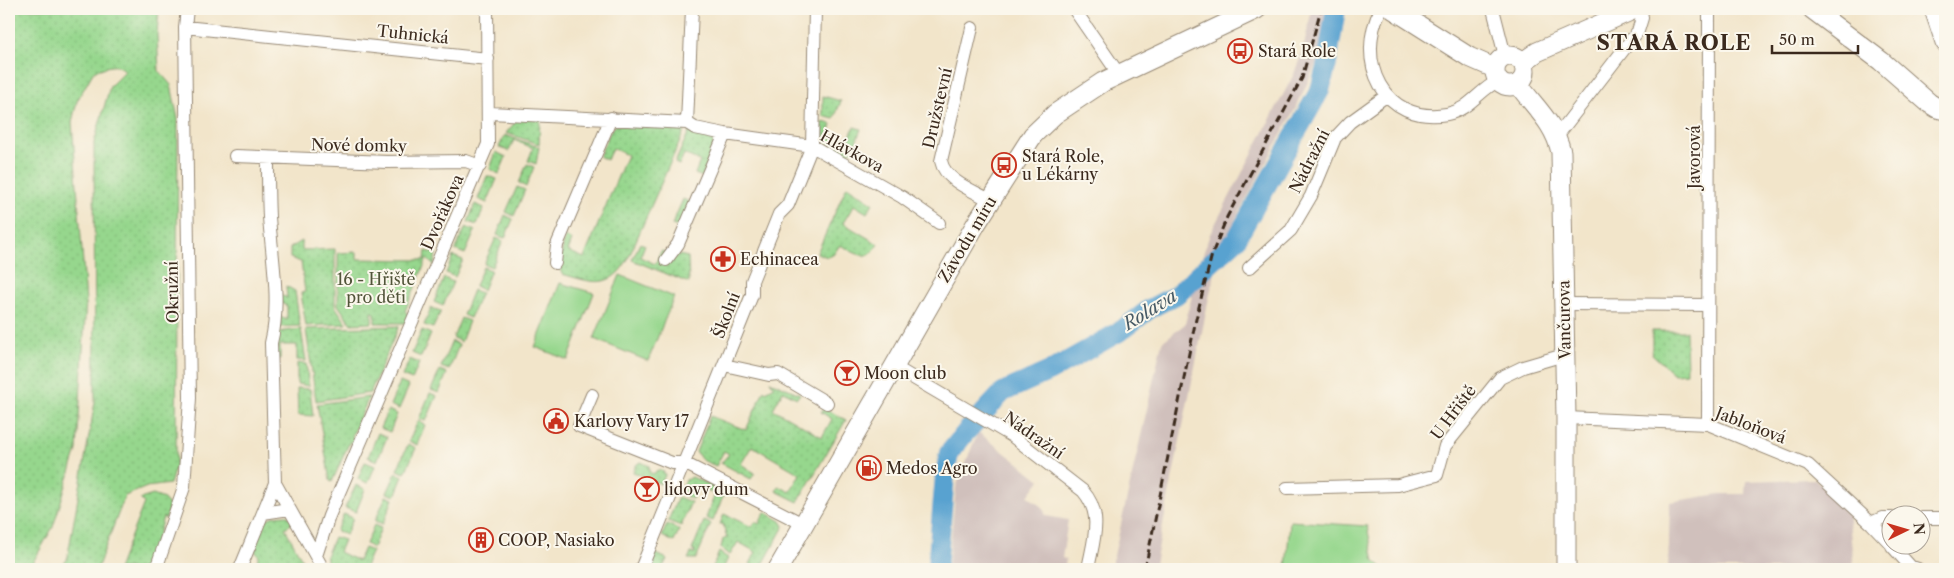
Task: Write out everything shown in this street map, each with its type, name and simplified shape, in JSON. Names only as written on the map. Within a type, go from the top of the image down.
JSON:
[{"type":"main road","name":"Závodu míru","points":[[778,569],[990,200],[1021,151],[1045,122],[1067,105],[1118,73],[1257,9]]},
{"type":"main road","points":[[1523,62],[1537,52],[1635,9]]},
{"type":"main road","points":[[1812,9],[1881,61],[1929,103],[1945,110]]},
{"type":"main road","points":[[1934,9],[1945,42]]},
{"type":"main road","points":[[1405,11],[1468,57],[1499,68],[1508,86],[1518,84],[1524,76],[1523,62],[1515,56],[1499,68]]},
{"type":"main road","name":"Vančurova","points":[[1518,84],[1541,111],[1557,136],[1561,152],[1566,418],[1566,569]]},
{"type":"street","name":"Okružní","points":[[156,569],[184,486],[190,398],[185,27],[187,9]]},
{"type":"street","name":"Dvořákova","points":[[316,556],[329,516],[488,144],[487,9]]},
{"type":"street","points":[[687,123],[692,9]]},
{"type":"street","name":"Školní","points":[[641,569],[752,295],[752,281],[779,214],[788,206],[812,146],[815,9]]},
{"type":"street","points":[[1074,9],[1118,73]]},
{"type":"street","points":[[1381,9],[1371,43],[1374,66],[1386,96],[1394,104],[1419,114],[1448,114],[1462,109],[1490,85],[1499,68],[1493,9]]},
{"type":"street","points":[[1557,136],[1638,30],[1642,18],[1641,9]]},
{"type":"street","name":"Javorová","points":[[1708,424],[1709,9]]},
{"type":"street","name":"Tuhnická","points":[[185,27],[488,59]]},
{"type":"street","name":"Družstevní","points":[[972,28],[941,161],[943,170],[949,176],[990,200]]},
{"type":"street","name":"Nádražní","points":[[1249,268],[1291,230],[1311,196],[1335,138],[1350,122],[1386,96]]},
{"type":"street","name":"Hlávkova","points":[[489,113],[687,123],[695,128],[725,134],[812,146],[902,198],[939,222]]},
{"type":"street","points":[[555,263],[557,245],[611,118]]},
{"type":"street","points":[[666,260],[678,244],[725,134]]},
{"type":"street","name":"Nové domky","points":[[235,156],[268,159],[387,162],[466,161],[480,166]]},
{"type":"street","points":[[240,569],[275,483],[271,343],[275,328],[274,247],[270,219],[268,159]]},
{"type":"street","points":[[1564,304],[1708,305]]},
{"type":"street","name":"U Hřiště","points":[[1287,488],[1398,485],[1437,475],[1444,446],[1500,378],[1523,367],[1564,355]]},
{"type":"street","points":[[724,365],[769,375],[778,374],[827,403]]},
{"type":"street","name":"Nádražní","points":[[893,366],[1012,436],[1083,492],[1091,501],[1096,511],[1096,526],[1088,569]]},
{"type":"street","points":[[592,395],[579,426],[672,463],[684,463],[803,524]]},
{"type":"street","name":"Jabloňová","points":[[1566,418],[1708,424],[1808,465],[1882,535]]},
{"type":"street","points":[[275,483],[323,569]]},
{"type":"street","points":[[263,513],[289,510]]},
{"type":"street","points":[[1871,523],[1882,518]]},
{"type":"street","points":[[1932,518],[1945,518]]},
{"type":"street","name":"Jabloňová","points":[[1901,556],[1910,566],[1918,569]]},
{"type":"shaded area","points":[[1312,9],[1329,9],[1320,55],[1297,106],[1236,218],[1216,268],[1154,569],[1111,569],[1162,342],[1185,324],[1200,263],[1210,234],[1294,74],[1303,50]]},
{"type":"shaded area","points":[[978,432],[1040,480],[1028,496],[1043,508],[1046,516],[1068,520],[1062,558],[1066,559],[1064,569],[948,569],[956,487]]},
{"type":"shaded area","points":[[1815,479],[1848,511],[1854,569],[1668,569],[1670,502],[1719,494],[1745,494],[1746,481]]},
{"type":"green space","points":[[9,9],[159,9],[157,35],[159,71],[171,85],[178,119],[176,464],[170,484],[147,487],[125,496],[97,569],[57,569],[67,560],[95,402],[94,143],[110,86],[125,71],[119,66],[115,66],[94,71],[77,101],[72,122],[86,301],[77,450],[53,527],[29,569],[9,569]]},
{"type":"green space","points":[[823,96],[841,101],[834,119],[823,116]]},
{"type":"green space","points":[[540,118],[539,144],[506,133],[518,119]]},
{"type":"green space","points":[[822,122],[832,124],[828,137],[847,144],[854,127],[861,129],[853,150],[846,154],[825,141]]},
{"type":"green space","points":[[616,125],[685,129],[628,259],[614,276],[607,280],[599,282],[582,280],[562,274],[559,267],[565,236],[572,240],[568,251],[584,258],[627,155],[612,148],[607,160],[599,156],[612,128]]},
{"type":"green space","points":[[689,131],[709,137],[714,143],[703,177],[695,174],[700,161],[684,154],[679,165],[675,163]]},
{"type":"green space","points":[[505,135],[539,147],[536,164],[528,161],[533,148],[514,140],[509,151],[499,147]]},
{"type":"green space","points":[[496,152],[506,157],[499,174],[490,169]]},
{"type":"green space","points":[[527,164],[534,167],[526,187],[519,183]]},
{"type":"green space","points":[[487,176],[497,179],[487,203],[478,199]]},
{"type":"green space","points":[[847,186],[873,203],[867,213],[854,205],[843,223],[878,244],[870,254],[865,255],[840,245],[833,255],[827,257],[817,253]]},
{"type":"green space","points":[[517,187],[525,190],[514,216],[506,212]]},
{"type":"green space","points":[[683,199],[692,203],[681,228],[672,225]]},
{"type":"green space","points":[[475,204],[484,208],[477,225],[468,222]]},
{"type":"green space","points":[[505,215],[513,219],[505,238],[497,235]]},
{"type":"green space","points":[[466,227],[475,231],[465,254],[455,250]]},
{"type":"green space","points":[[496,238],[503,241],[492,267],[484,264]]},
{"type":"green space","points":[[302,241],[302,250],[335,249],[335,306],[347,324],[306,326],[301,293],[305,292],[301,262],[290,258],[290,248]]},
{"type":"green space","points":[[640,243],[645,245],[640,257],[655,264],[661,251],[688,257],[689,283],[632,260]]},
{"type":"green space","name":"16 - Hřiště pro děti","points":[[426,251],[436,253],[434,266],[427,259],[405,311],[411,318],[410,323],[375,323],[375,313],[372,312],[372,323],[351,324],[338,305],[338,253],[357,252],[357,259],[425,260]]},
{"type":"green space","points":[[453,256],[463,260],[455,277],[446,273]]},
{"type":"green space","points":[[483,267],[491,270],[483,290],[475,286]]},
{"type":"green space","points":[[620,275],[674,297],[648,361],[594,339]]},
{"type":"green space","points":[[444,278],[453,282],[443,306],[434,302]]},
{"type":"green space","points":[[560,283],[594,293],[568,360],[535,347]]},
{"type":"green space","points":[[286,286],[295,291],[300,326],[280,327],[280,317],[287,320],[287,306],[277,301],[277,293],[287,298]]},
{"type":"green space","points":[[473,290],[481,293],[470,318],[463,315]]},
{"type":"green space","points":[[431,308],[441,311],[433,328],[424,325]]},
{"type":"green space","points":[[461,318],[469,321],[461,342],[453,338]]},
{"type":"green space","points":[[399,326],[370,393],[316,401],[306,329]]},
{"type":"green space","points":[[301,329],[306,361],[297,360],[297,345],[280,345],[280,359],[274,359],[277,332]]},
{"type":"green space","points":[[422,330],[431,334],[421,357],[412,353]]},
{"type":"green space","points":[[1652,331],[1686,331],[1687,373],[1674,374],[1652,354]]},
{"type":"green space","points":[[452,341],[459,345],[449,370],[441,367]]},
{"type":"green space","points":[[410,359],[419,363],[412,380],[402,376]]},
{"type":"green space","points":[[297,363],[306,364],[309,386],[297,384]]},
{"type":"green space","points":[[440,370],[447,373],[439,393],[431,390]]},
{"type":"green space","points":[[770,381],[800,394],[797,398],[783,391],[773,409],[822,437],[832,419],[821,412],[824,408],[846,420],[798,502],[776,491],[779,486],[790,492],[800,474],[752,446],[741,464],[755,473],[751,479],[721,463],[729,454],[724,451],[716,466],[702,460],[696,452],[710,416],[746,430],[764,390],[766,392],[774,386]]},
{"type":"green space","points":[[400,382],[409,386],[399,409],[390,405]]},
{"type":"green space","points":[[297,388],[310,389],[313,416],[298,415]]},
{"type":"green space","points":[[430,393],[437,396],[426,421],[419,419]]},
{"type":"green space","points":[[369,397],[352,436],[358,445],[357,449],[350,441],[332,482],[330,481],[317,404]]},
{"type":"green space","points":[[388,410],[397,414],[390,432],[380,428]]},
{"type":"green space","points":[[418,421],[425,425],[417,445],[409,441]]},
{"type":"green space","points":[[378,433],[387,437],[377,461],[368,457]]},
{"type":"green space","points":[[408,444],[416,448],[405,473],[397,470]]},
{"type":"green space","points":[[365,462],[375,466],[368,483],[358,479]]},
{"type":"green space","points":[[641,462],[649,466],[649,472],[653,474],[658,470],[663,471],[665,475],[661,484],[633,472],[637,464]]},
{"type":"green space","points":[[396,473],[403,476],[395,496],[387,493]]},
{"type":"green space","points":[[692,477],[725,492],[713,521],[706,518],[715,494],[698,486],[692,499],[679,493],[686,480]]},
{"type":"green space","points":[[356,485],[365,489],[356,512],[345,508]]},
{"type":"green space","points":[[153,495],[164,499],[169,505],[166,519],[163,517],[158,536],[144,569],[118,569],[144,503],[140,499]]},
{"type":"green space","points":[[386,496],[393,499],[383,524],[375,521]]},
{"type":"green space","points":[[678,497],[691,502],[681,526],[668,521]]},
{"type":"green space","points":[[765,512],[781,521],[784,526],[761,568],[758,569],[750,564],[756,552],[738,542],[730,555],[721,548],[723,539],[727,538],[723,524],[720,524],[724,514],[752,527],[755,522],[759,524]]},
{"type":"green space","points":[[344,514],[353,518],[346,535],[336,531]]},
{"type":"green space","points":[[285,515],[290,517],[293,523],[285,528],[307,569],[253,569],[259,556],[254,550],[262,525],[270,518]]},
{"type":"green space","points":[[704,521],[711,524],[696,559],[688,559],[691,553],[695,553],[692,550]]},
{"type":"green space","points":[[1290,521],[1367,526],[1374,561],[1385,569],[1286,569]]},
{"type":"green space","points":[[667,524],[679,530],[674,542],[662,536]]},
{"type":"green space","points":[[374,525],[381,528],[373,548],[366,544]]},
{"type":"green space","points":[[334,537],[344,540],[339,552],[358,561],[364,548],[372,551],[364,569],[329,569],[326,556]]},
{"type":"green space","points":[[719,552],[728,558],[723,569],[712,569]]},
{"type":"green space","points":[[655,553],[667,559],[662,569],[650,566]]},
{"type":"waterway","name":"Rolava","points":[[937,569],[945,475],[949,453],[1003,392],[1050,371],[1119,332],[1151,308],[1176,295],[1236,240],[1320,90],[1327,63],[1336,9]]},
{"type":"railway","points":[[1145,569],[1196,319],[1212,254],[1227,217],[1302,78],[1321,9]]},
{"type":"place","name":"Stará Role","points":[[1240,51]]},
{"type":"place","name":"Stará Role, u Lékárny","points":[[1004,165]]},
{"type":"place","name":"Echinacea","points":[[723,259]]},
{"type":"place","name":"Moon club","points":[[847,373]]},
{"type":"place","name":"Karlovy Vary 17","points":[[556,421]]},
{"type":"place","name":"Medos Agro","points":[[869,468]]},
{"type":"place","name":"lidovy dum","points":[[647,489]]},
{"type":"place","name":"COOP, Nasiako","points":[[481,540]]},
{"type":"district","name":"STARÁ ROLE","points":[[1674,43]]}]
